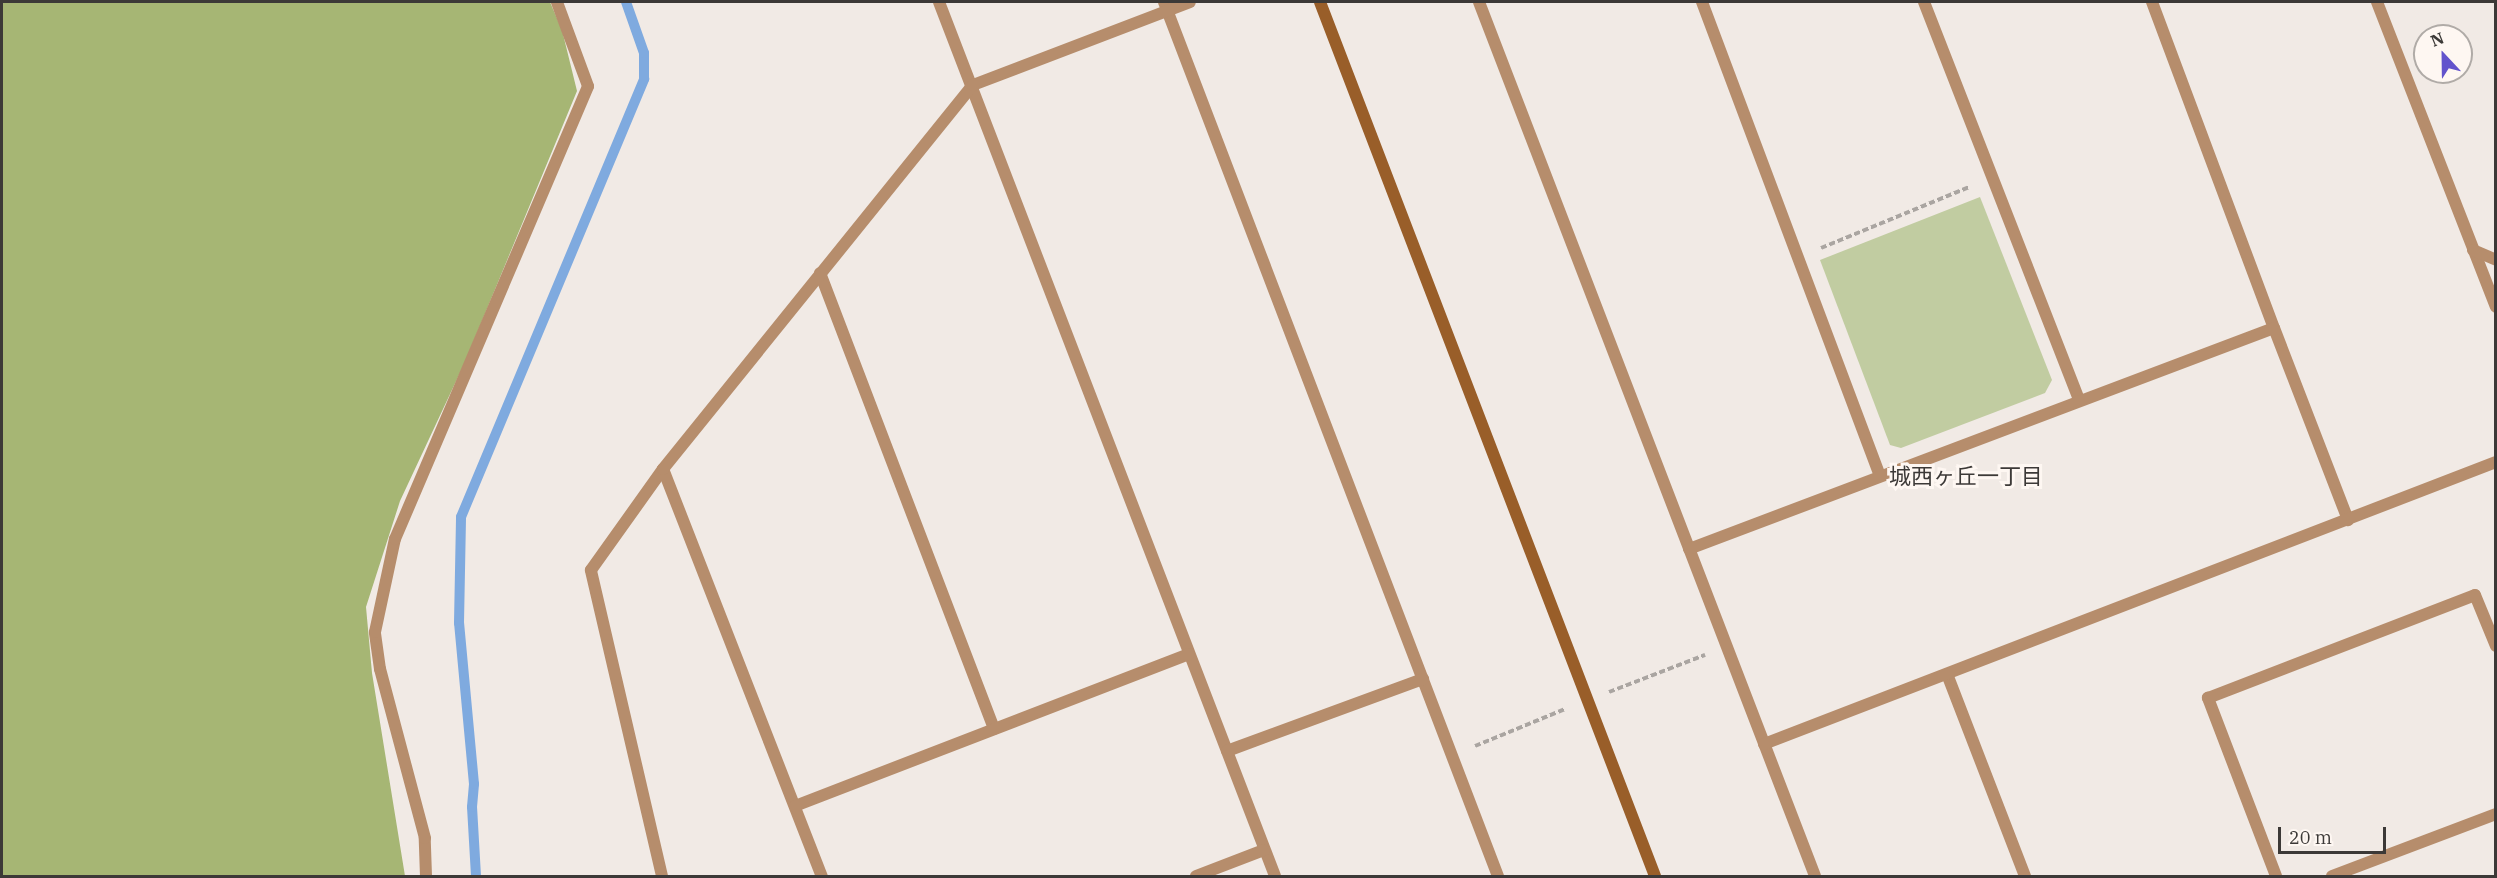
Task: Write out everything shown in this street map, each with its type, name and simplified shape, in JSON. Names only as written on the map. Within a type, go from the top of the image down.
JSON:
[{"type":"street","points":[[426,876],[425,838],[383,680],[375,632],[395,539],[588,86],[558,2]]},
{"type":"street","points":[[939,2],[973,85],[1275,876]]},
{"type":"street","points":[[662,876],[591,570],[663,469],[973,85],[1166,6],[1190,2]]},
{"type":"street","points":[[1320,2],[1655,876]]},
{"type":"street","points":[[1479,2],[1815,876]]},
{"type":"street","points":[[1702,2],[1880,476]]},
{"type":"street","points":[[1924,2],[2079,400]]},
{"type":"street","points":[[2152,2],[2348,520]]},
{"type":"street","points":[[2377,2],[2496,308]]},
{"type":"street","points":[[1166,6],[1498,876]]},
{"type":"street","points":[[2473,250],[2496,260]]},
{"type":"street","points":[[820,273],[994,729]]},
{"type":"street","points":[[1689,549],[2274,328]]},
{"type":"street","points":[[1764,744],[2496,462]]},
{"type":"street","points":[[663,469],[822,876]]},
{"type":"street","points":[[2276,876],[2208,698],[2475,596],[2496,646]]},
{"type":"street","points":[[795,806],[1189,654]]},
{"type":"street","points":[[1947,674],[2025,876]]},
{"type":"street","points":[[1227,752],[1423,679]]},
{"type":"street","points":[[2332,876],[2496,814]]},
{"type":"street","points":[[1196,876],[1264,850]]},
{"type":"path","points":[[1798,257],[1993,178]]},
{"type":"green space","points":[[2,2],[550,2],[562,30],[577,91],[465,362],[400,501],[366,607],[372,673],[405,876],[2,876]]},
{"type":"green space","points":[[1980,197],[2052,380],[2045,393],[1901,448],[1890,445],[1820,260]]},
{"type":"waterway","points":[[476,876],[472,807],[474,784],[459,623],[461,517],[644,79],[644,53],[626,2]]},
{"type":"district","name":"城西ヶ丘一丁目","points":[[1966,476]]}]
